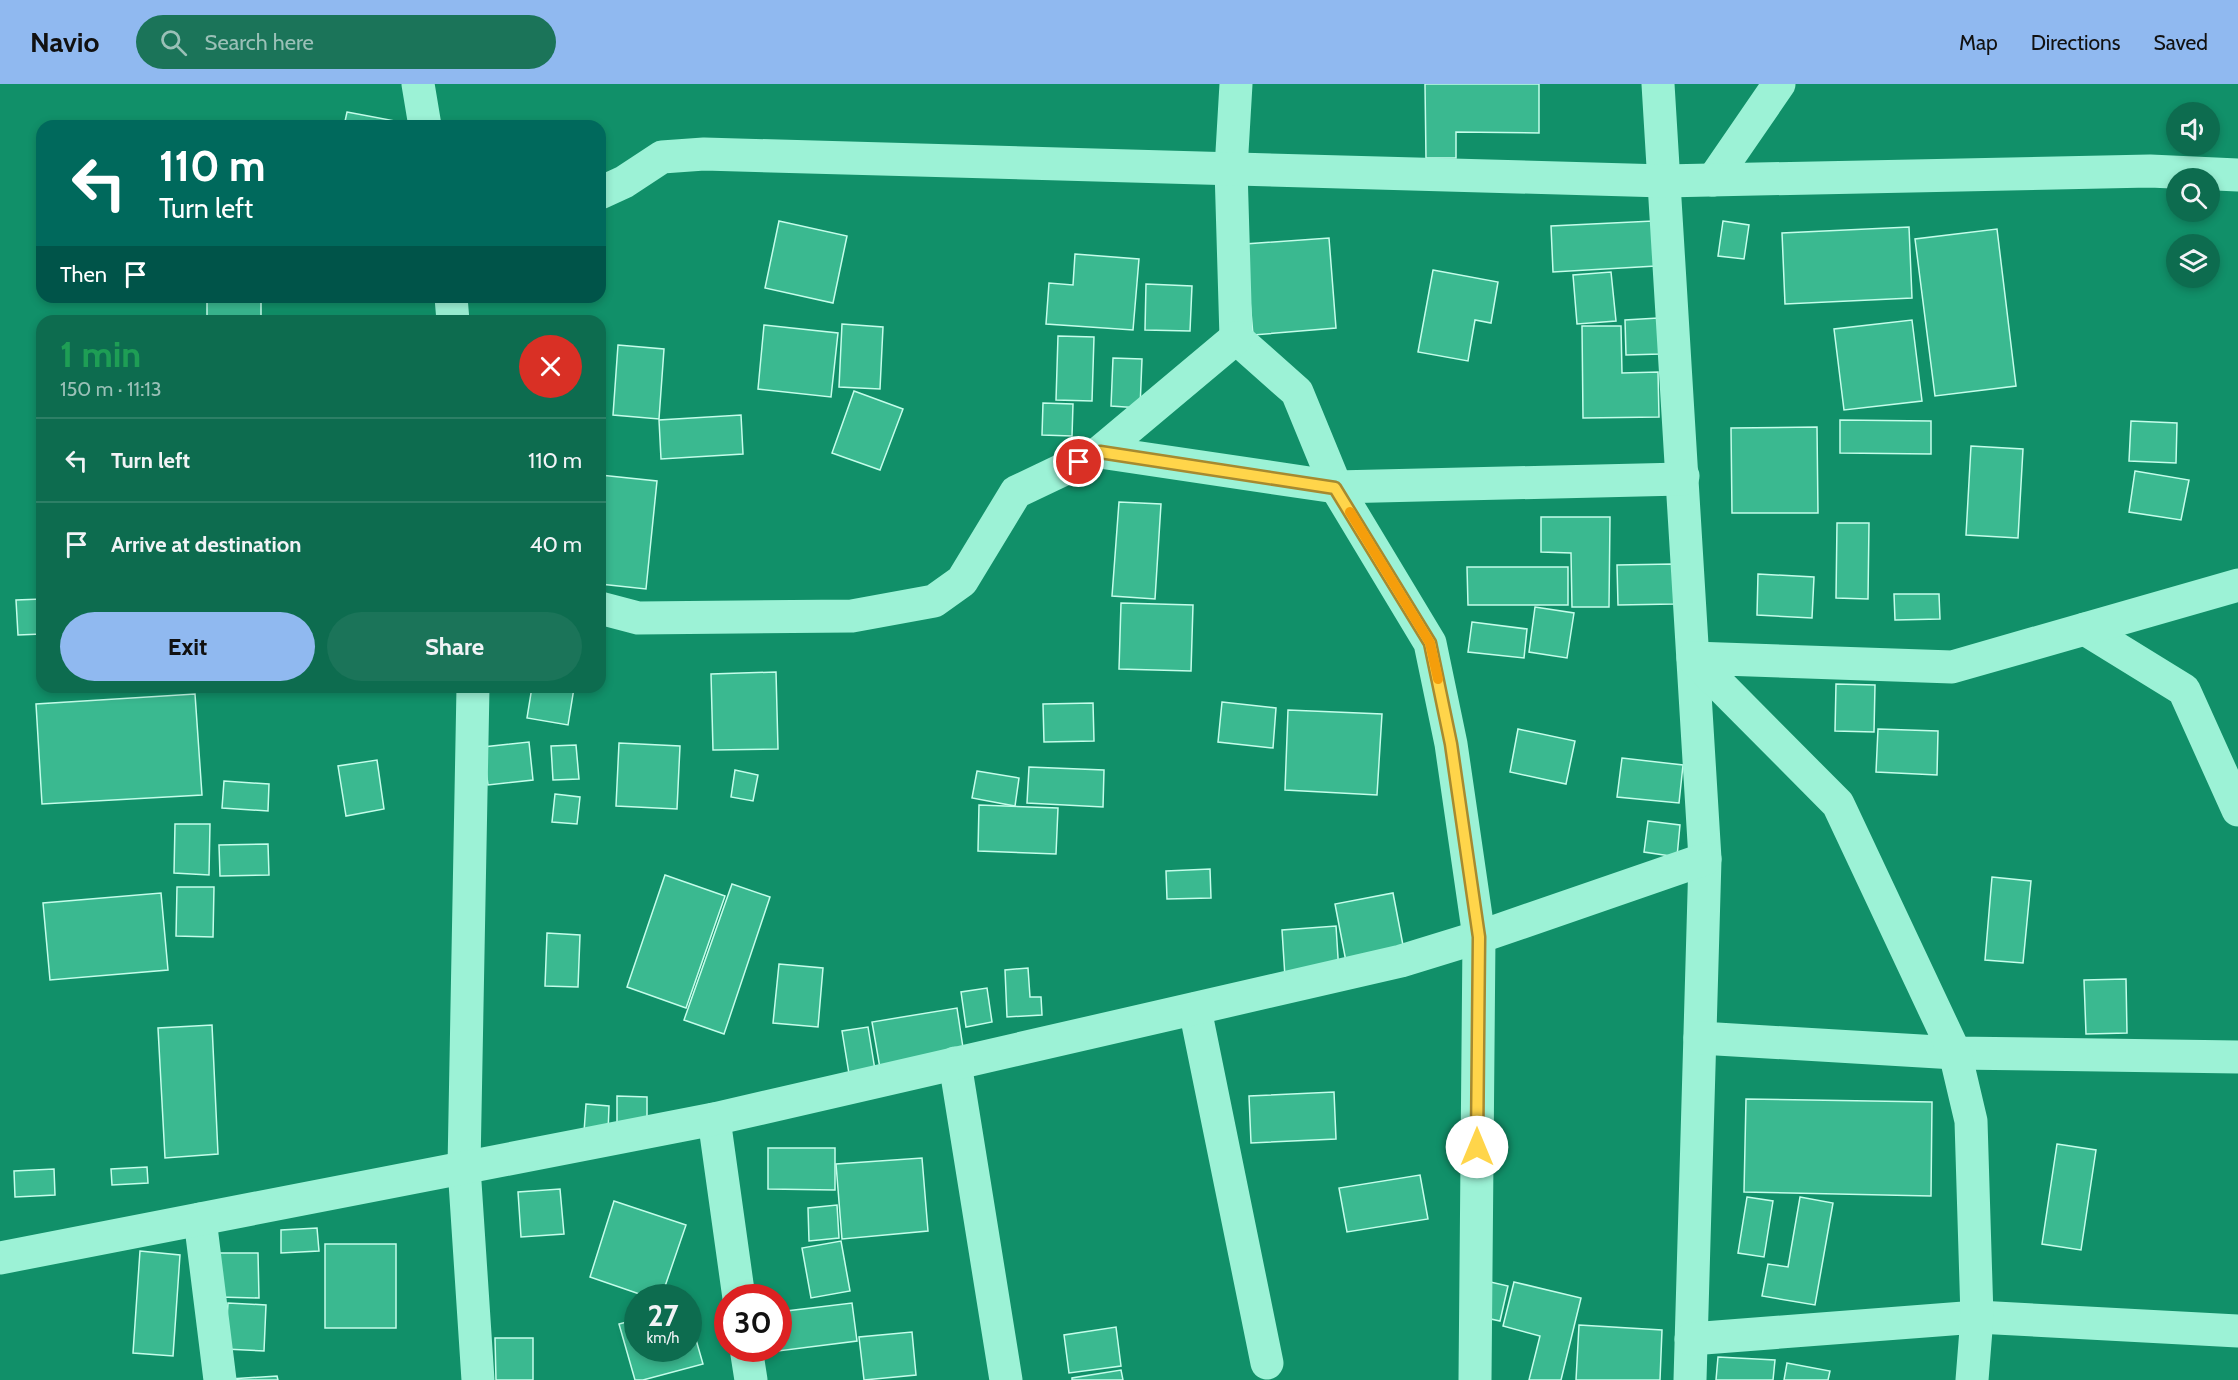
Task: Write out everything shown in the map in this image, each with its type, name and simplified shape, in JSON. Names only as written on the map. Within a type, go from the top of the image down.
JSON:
[{"type":"street","points":[[418,84],[424,120]]},
{"type":"street","points":[[1236,84],[1231,169],[1236,338],[1297,392],[1335,488],[1430,643],[1451,744],[1479,937],[1475,1380]]},
{"type":"street","points":[[1658,84],[1705,859],[1690,1380]]},
{"type":"street","points":[[1713,180],[1779,84]]},
{"type":"street","points":[[606,190],[624,182],[662,157],[704,154],[1664,181],[2150,171],[2238,175]]},
{"type":"street","points":[[606,610],[639,618],[852,616],[934,601],[962,581],[1016,492],[1100,452],[1236,338]]},
{"type":"street","points":[[1100,452],[1335,488],[1683,477]]},
{"type":"street","points":[[1693,658],[1952,667],[2238,585]]},
{"type":"street","points":[[2085,629],[2184,690],[2238,810]]},
{"type":"street","points":[[1693,658],[1838,804],[1955,1053],[1971,1121],[1977,1317],[1972,1380]]},
{"type":"street","points":[[473,693],[464,1167],[478,1380]]},
{"type":"street","points":[[0,1258],[714,1119],[1401,962],[1705,859]]},
{"type":"street","points":[[1195,1009],[1267,1363]]},
{"type":"street","points":[[1700,1038],[1955,1053],[2238,1057]]},
{"type":"street","points":[[955,1063],[1006,1380]]},
{"type":"street","points":[[714,1119],[737,1284]]},
{"type":"street","points":[[200,1219],[220,1380]]},
{"type":"street","points":[[1691,1339],[1977,1317],[2238,1331]]},
{"type":"street","points":[[748,1362],[751,1380]]},
{"type":"building","points":[[1425,84],[1539,84],[1539,133],[1456,132],[1456,158],[1426,158]]},
{"type":"building","points":[[347,112],[390,120],[345,120]]},
{"type":"building","points":[[779,221],[847,236],[833,303],[765,288]]},
{"type":"building","points":[[1653,221],[1656,266],[1553,272],[1551,226]]},
{"type":"building","points":[[1723,221],[1749,225],[1744,259],[1718,256]]},
{"type":"building","points":[[1909,227],[1912,298],[1785,304],[1782,233]]},
{"type":"building","points":[[1997,229],[2016,386],[1935,396],[1915,239]]},
{"type":"building","points":[[1329,238],[1336,328],[1253,335],[1245,244]]},
{"type":"building","points":[[1075,254],[1139,259],[1133,330],[1046,324],[1049,283],[1073,285]]},
{"type":"building","points":[[1433,270],[1498,282],[1491,323],[1475,320],[1468,361],[1418,352]]},
{"type":"building","points":[[1611,272],[1616,321],[1577,324],[1573,275]]},
{"type":"building","points":[[1146,284],[1192,286],[1190,331],[1145,330]]},
{"type":"building","points":[[207,303],[261,303],[261,315],[207,315]]},
{"type":"building","points":[[1658,318],[1660,354],[1626,355],[1625,320]]},
{"type":"building","points":[[1912,320],[1922,401],[1844,410],[1834,329]]},
{"type":"building","points":[[842,324],[883,327],[880,389],[839,387]]},
{"type":"building","points":[[764,325],[838,333],[831,397],[758,389]]},
{"type":"building","points":[[1582,326],[1621,326],[1622,373],[1658,372],[1659,417],[1583,418]]},
{"type":"building","points":[[1058,336],[1094,337],[1092,401],[1056,400]]},
{"type":"building","points":[[618,345],[664,349],[659,419],[613,415]]},
{"type":"building","points":[[1113,358],[1142,359],[1140,408],[1111,406]]},
{"type":"building","points":[[854,391],[903,409],[880,470],[832,453]]},
{"type":"building","points":[[1043,403],[1073,404],[1072,436],[1042,435]]},
{"type":"building","points":[[741,415],[743,454],[661,459],[659,420]]},
{"type":"building","points":[[1840,420],[1931,421],[1931,454],[1840,453]]},
{"type":"building","points":[[2131,421],[2177,423],[2176,463],[2129,461]]},
{"type":"building","points":[[1817,427],[1818,513],[1732,513],[1731,428]]},
{"type":"building","points":[[1971,446],[2023,449],[2018,538],[1966,535]]},
{"type":"building","points":[[2135,471],[2189,480],[2181,520],[2129,512]]},
{"type":"building","points":[[606,476],[657,481],[646,589],[606,585]]},
{"type":"building","points":[[1119,502],[1161,504],[1155,599],[1112,596]]},
{"type":"building","points":[[1541,517],[1610,517],[1609,607],[1572,607],[1571,553],[1541,552]]},
{"type":"building","points":[[1837,523],[1869,523],[1868,599],[1836,598]]},
{"type":"building","points":[[1673,564],[1674,604],[1618,605],[1617,565]]},
{"type":"building","points":[[1467,567],[1568,567],[1568,605],[1468,605]]},
{"type":"building","points":[[1758,574],[1814,577],[1812,618],[1757,615]]},
{"type":"building","points":[[1894,594],[1939,594],[1940,619],[1895,620]]},
{"type":"building","points":[[36,599],[36,634],[18,635],[16,600]]},
{"type":"building","points":[[1121,603],[1193,605],[1191,671],[1119,669]]},
{"type":"building","points":[[1535,607],[1574,613],[1567,658],[1529,652]]},
{"type":"building","points":[[1472,622],[1527,629],[1524,658],[1468,652]]},
{"type":"building","points":[[776,672],[778,749],[713,750],[711,674]]},
{"type":"building","points":[[1836,684],[1875,685],[1874,732],[1835,731]]},
{"type":"building","points":[[531,693],[573,693],[568,725],[527,718]]},
{"type":"building","points":[[195,694],[202,795],[42,804],[36,704]]},
{"type":"building","points":[[1222,702],[1276,708],[1273,748],[1218,742]]},
{"type":"building","points":[[1093,703],[1094,741],[1044,742],[1043,704]]},
{"type":"building","points":[[1288,710],[1382,714],[1377,795],[1285,790]]},
{"type":"building","points":[[1518,729],[1575,741],[1566,784],[1510,772]]},
{"type":"building","points":[[1878,729],[1938,731],[1937,775],[1876,772]]},
{"type":"building","points":[[529,742],[533,780],[488,785],[483,747]]},
{"type":"building","points":[[619,743],[680,746],[677,809],[616,806]]},
{"type":"building","points":[[576,745],[579,779],[553,780],[551,746]]},
{"type":"building","points":[[1622,758],[1683,765],[1679,803],[1617,797]]},
{"type":"building","points":[[377,760],[384,809],[346,816],[338,766]]},
{"type":"building","points":[[1029,767],[1104,770],[1103,807],[1027,803]]},
{"type":"building","points":[[735,770],[758,775],[753,801],[731,797]]},
{"type":"building","points":[[977,771],[1019,778],[1015,806],[972,798]]},
{"type":"building","points":[[224,781],[269,784],[268,811],[222,808]]},
{"type":"building","points":[[555,794],[580,797],[577,824],[552,822]]},
{"type":"building","points":[[979,805],[1058,808],[1056,854],[978,851]]},
{"type":"building","points":[[1648,821],[1680,825],[1677,857],[1644,852]]},
{"type":"building","points":[[175,824],[210,824],[209,875],[174,873]]},
{"type":"building","points":[[268,844],[269,875],[220,876],[219,845]]},
{"type":"building","points":[[1210,869],[1211,898],[1167,899],[1166,871]]},
{"type":"building","points":[[665,875],[725,896],[686,1008],[627,987]]},
{"type":"building","points":[[1992,877],[2031,881],[2023,963],[1985,960]]},
{"type":"building","points":[[732,884],[770,897],[724,1034],[684,1020]]},
{"type":"building","points":[[177,887],[214,887],[213,937],[176,936]]},
{"type":"building","points":[[161,893],[168,970],[50,980],[43,903]]},
{"type":"building","points":[[1393,893],[1406,961],[1348,972],[1335,904]]},
{"type":"building","points":[[1336,926],[1340,989],[1286,993],[1282,930]]},
{"type":"building","points":[[547,933],[580,935],[578,987],[545,986]]},
{"type":"building","points":[[779,964],[823,968],[818,1027],[773,1023]]},
{"type":"building","points":[[1028,968],[1030,997],[1041,997],[1042,1015],[1007,1017],[1005,970]]},
{"type":"building","points":[[2126,979],[2127,1033],[2086,1034],[2084,980]]},
{"type":"building","points":[[987,988],[992,1022],[966,1027],[961,992]]},
{"type":"building","points":[[957,1008],[965,1061],[881,1074],[872,1022]]},
{"type":"building","points":[[212,1025],[218,1154],[165,1158],[158,1028]]},
{"type":"building","points":[[868,1027],[876,1076],[850,1080],[842,1031]]},
{"type":"building","points":[[1334,1092],[1336,1139],[1251,1143],[1249,1096]]},
{"type":"building","points":[[617,1096],[647,1097],[647,1125],[617,1125]]},
{"type":"building","points":[[1746,1099],[1932,1102],[1931,1196],[1744,1192]]},
{"type":"building","points":[[586,1104],[609,1106],[608,1133],[584,1132]]},
{"type":"building","points":[[2057,1144],[2096,1150],[2081,1250],[2042,1244]]},
{"type":"building","points":[[768,1148],[835,1148],[835,1190],[768,1189]]},
{"type":"building","points":[[922,1158],[928,1231],[842,1239],[836,1164]]},
{"type":"building","points":[[147,1167],[148,1183],[112,1185],[111,1169]]},
{"type":"building","points":[[54,1169],[55,1195],[15,1197],[14,1171]]},
{"type":"building","points":[[1420,1175],[1428,1219],[1347,1232],[1339,1188]]},
{"type":"building","points":[[560,1189],[564,1234],[521,1237],[518,1192]]},
{"type":"building","points":[[1747,1197],[1773,1201],[1764,1257],[1738,1253]]},
{"type":"building","points":[[1800,1197],[1833,1203],[1815,1305],[1762,1296],[1768,1264],[1788,1267]]},
{"type":"building","points":[[614,1201],[686,1225],[666,1284],[624,1284],[624,1289],[590,1277]]},
{"type":"building","points":[[837,1205],[839,1238],[809,1241],[808,1208]]},
{"type":"building","points":[[317,1228],[319,1251],[281,1253],[281,1230]]},
{"type":"building","points":[[841,1241],[850,1291],[811,1298],[802,1248]]},
{"type":"building","points":[[325,1244],[396,1244],[396,1328],[325,1328]]},
{"type":"building","points":[[140,1251],[180,1255],[173,1356],[133,1353]]},
{"type":"building","points":[[219,1253],[258,1253],[259,1298],[219,1297]]},
{"type":"building","points":[[1486,1281],[1508,1286],[1500,1321],[1477,1316]]},
{"type":"building","points":[[1514,1282],[1581,1298],[1561,1380],[1529,1380],[1540,1336],[1503,1326]]},
{"type":"building","points":[[228,1303],[266,1305],[264,1351],[225,1349]]},
{"type":"building","points":[[852,1303],[857,1341],[792,1349],[792,1310]]},
{"type":"building","points":[[624,1323],[624,1342],[619,1324]]},
{"type":"building","points":[[1579,1325],[1662,1330],[1660,1380],[1576,1380]]},
{"type":"building","points":[[1116,1327],[1121,1366],[1069,1373],[1064,1335]]},
{"type":"building","points":[[912,1332],[916,1375],[864,1380],[859,1337]]},
{"type":"building","points":[[495,1338],[533,1338],[533,1380],[496,1380]]},
{"type":"building","points":[[1718,1357],[1775,1360],[1773,1380],[1716,1380]]},
{"type":"building","points":[[702,1361],[703,1364],[643,1380],[635,1380],[630,1362]]},
{"type":"building","points":[[1787,1363],[1830,1371],[1828,1380],[1784,1380]]},
{"type":"building","points":[[1121,1370],[1123,1380],[1072,1380],[1072,1378]]},
{"type":"building","points":[[277,1376],[278,1380],[230,1380],[230,1379]]},
{"type":"slow traffic","points":[[1350,512],[1430,643],[1438,679]]},
{"type":"route","points":[[1079,462],[1100,452],[1335,488],[1430,643],[1451,744],[1479,937],[1477,1147]]}]
